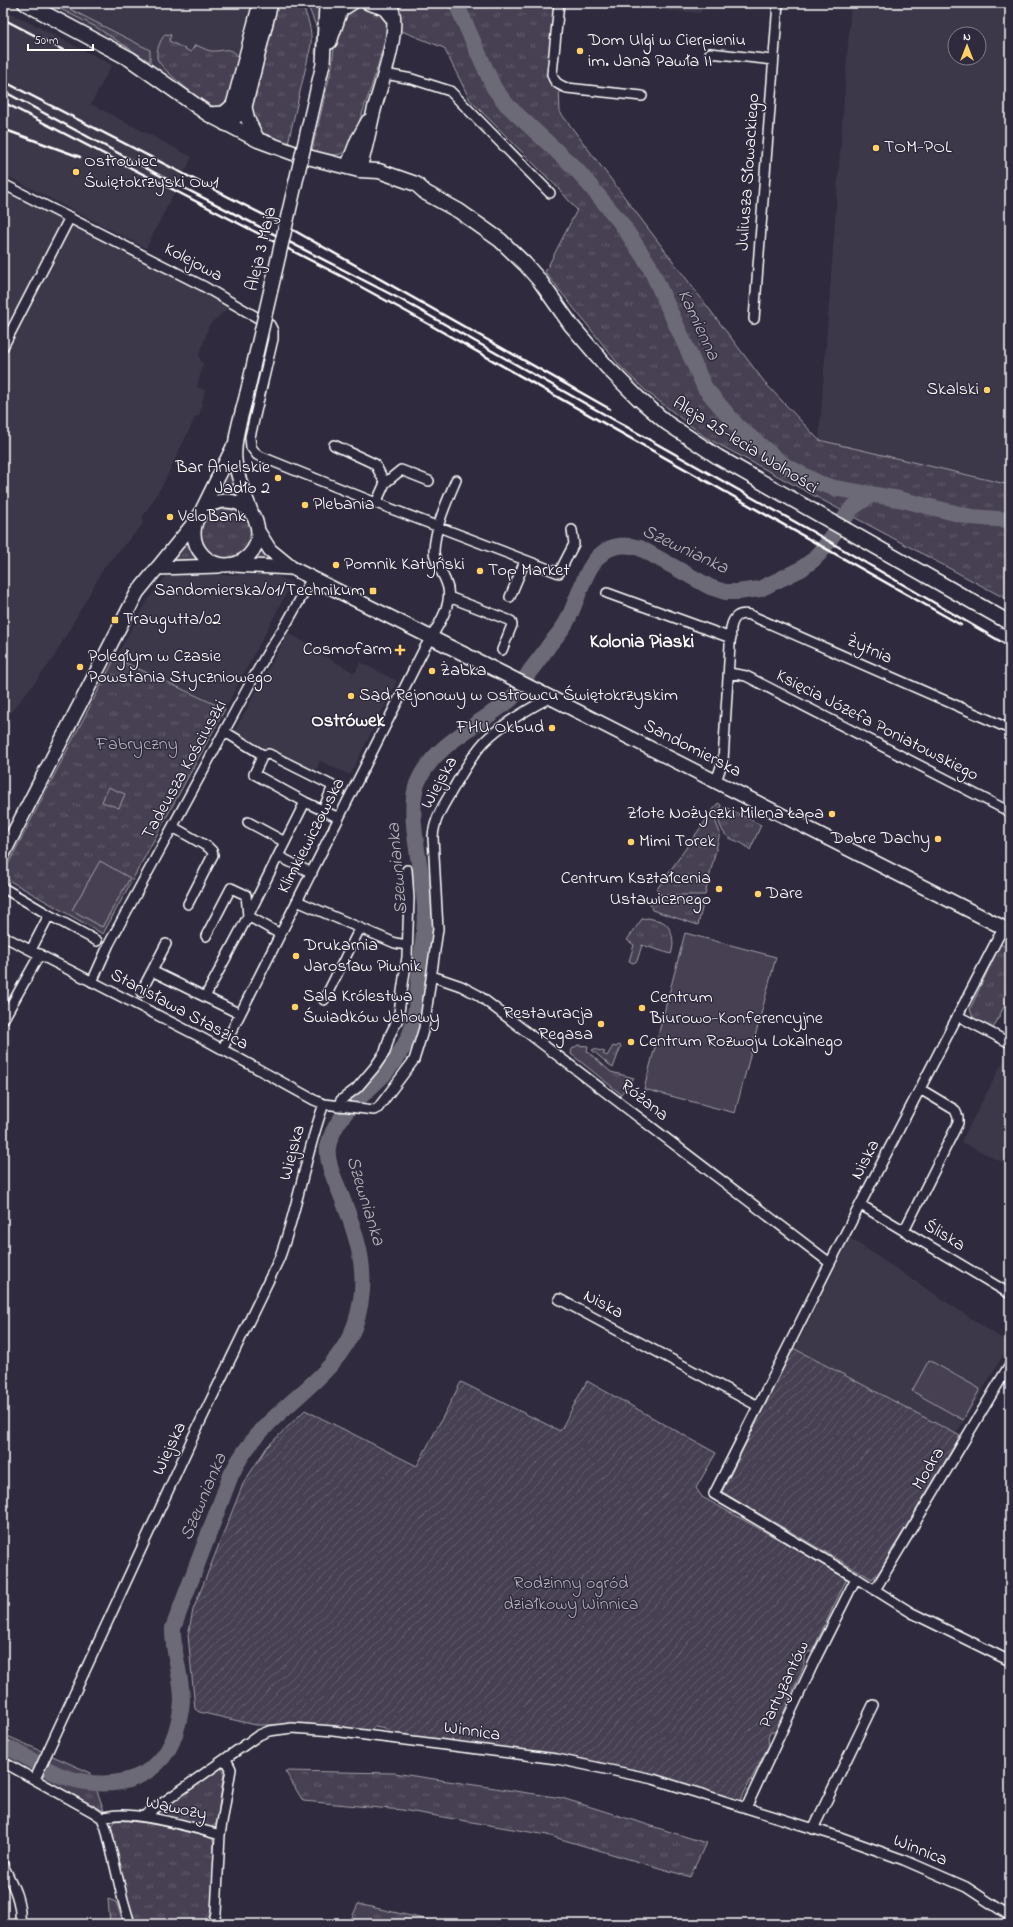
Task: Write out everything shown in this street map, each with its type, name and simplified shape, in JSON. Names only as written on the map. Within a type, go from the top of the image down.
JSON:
[{"type":"main road","name":"Aleja 25-lecia Wolności","points":[[25,3],[130,59],[208,114],[258,140],[296,154],[353,168],[379,171],[416,184],[426,193],[459,211],[500,240],[540,281],[571,325],[607,367],[633,393],[667,423],[718,457],[1010,623]]},
{"type":"main road","points":[[208,114],[224,113],[232,105],[260,3]]},
{"type":"main road","points":[[225,124],[239,115],[245,108],[271,3]]},
{"type":"main road","points":[[368,3],[377,5],[387,10],[392,17],[394,28]]},
{"type":"main road","points":[[353,168],[367,145],[374,110],[385,74],[395,16],[389,3]]},
{"type":"main road","points":[[324,5],[331,9],[347,6]]},
{"type":"main road","name":"Aleja 3 Maja","points":[[323,64],[324,5]]},
{"type":"main road","name":"Aleja 3 Maja","points":[[253,516],[236,467],[236,442],[323,64],[347,6]]},
{"type":"main road","points":[[245,108],[248,120],[258,140]]},
{"type":"main road","name":"Aleja 3 Maja","points":[[200,515],[236,442]]},
{"type":"main road","points":[[3,854],[132,602],[156,568],[200,515],[216,503],[229,502],[242,506],[253,516],[258,531],[256,543],[249,555],[238,563],[226,565],[210,561],[199,552],[194,538],[194,528],[200,515]]},
{"type":"main road","name":"Sandomierska","points":[[258,531],[270,550],[292,568],[510,676],[1006,930]]},
{"type":"main road","name":"Sandomierska","points":[[156,568],[226,565],[292,568]]},
{"type":"street","points":[[559,3],[552,74],[555,82],[567,88],[642,96]]},
{"type":"street","name":"Juliusza Słowackiego","points":[[754,319],[778,3]]},
{"type":"street","points":[[710,53],[773,60]]},
{"type":"street","points":[[385,74],[412,79],[450,91],[550,193]]},
{"type":"street","name":"Kolejowa","points":[[3,184],[203,286],[270,325],[273,331],[272,339],[251,432],[250,442],[252,450],[257,455],[376,503]]},
{"type":"street","points":[[3,347],[70,217]]},
{"type":"street","points":[[334,445],[375,464],[385,483]]},
{"type":"street","points":[[429,481],[401,470],[385,483],[376,503],[559,574],[574,544],[572,530]]},
{"type":"street","points":[[456,480],[439,528],[434,549],[435,558],[446,582],[449,597],[511,622],[511,629],[502,650]]},
{"type":"street","points":[[510,597],[525,561]]},
{"type":"street","name":"Tadeusza Kościuszki","points":[[92,982],[109,944],[269,650],[288,621],[312,578]]},
{"type":"street","points":[[607,593],[731,638],[723,761],[716,781]]},
{"type":"street","name":"Klimkiewiczowska","points":[[222,1050],[447,606],[449,597]]},
{"type":"street","name":"Żytnia","points":[[731,638],[732,625],[735,618],[740,614],[750,615],[1010,728]]},
{"type":"street","name":"Księcia Józefa Poniatowskiego","points":[[729,673],[746,676],[1010,812]]},
{"type":"street","name":"Wiejska","points":[[35,1779],[192,1439],[279,1259],[288,1234],[306,1163],[324,1104],[369,1111],[378,1108],[414,1060],[424,1028],[438,929],[433,837],[440,812],[468,764],[485,741],[522,714],[551,697]]},
{"type":"street","points":[[225,732],[263,755],[269,754],[333,786],[323,810]]},
{"type":"street","points":[[263,755],[254,774],[305,802],[339,818]]},
{"type":"street","points":[[205,997],[248,916],[305,802]]},
{"type":"street","points":[[248,822],[285,842]]},
{"type":"street","points":[[173,827],[208,847],[212,851],[213,856],[188,904]]},
{"type":"street","points":[[278,856],[312,872]]},
{"type":"street","points":[[338,1106],[341,1100],[357,1088],[385,1052],[390,1035],[398,1019],[407,945],[409,898],[407,870]]},
{"type":"street","points":[[206,936],[231,888],[246,895],[248,916]]},
{"type":"street","points":[[5,889],[97,941]]},
{"type":"street","points":[[297,901],[395,943],[407,945]]},
{"type":"street","points":[[31,950],[49,915]]},
{"type":"street","points":[[248,916],[280,934]]},
{"type":"street","points":[[324,1000],[360,928]]},
{"type":"street","name":"Niska","points":[[856,1578],[714,1494],[830,1263],[958,1016],[1006,930]]},
{"type":"street","name":"Stanisława Staszica","points":[[3,936],[202,1038],[324,1104]]},
{"type":"street","name":"Stanisława Staszica","points":[[3,941],[19,944]]},
{"type":"street","points":[[141,992],[166,944]]},
{"type":"street","points":[[3,1020],[40,954]]},
{"type":"street","points":[[152,971],[240,1014]]},
{"type":"street","name":"Różana","points":[[432,976],[461,986],[478,995],[830,1263]]},
{"type":"street","points":[[958,1016],[1010,1043]]},
{"type":"street","points":[[904,1231],[958,1123],[958,1116],[955,1110],[920,1090]]},
{"type":"street","name":"Śliska","points":[[861,1205],[1010,1294]]},
{"type":"street","name":"Niska","points":[[559,1299],[758,1406]]},
{"type":"street","name":"Modra","points":[[875,1590],[1010,1364]]},
{"type":"street","points":[[856,1578],[912,1613],[1010,1661]]},
{"type":"street","name":"Partyzantów","points":[[746,1808],[815,1660],[856,1578]]},
{"type":"street","points":[[813,1829],[873,1705]]},
{"type":"street","name":"Winnica","points":[[144,1816],[259,1735],[269,1731],[292,1728],[326,1730],[557,1759],[653,1779],[813,1829],[904,1860],[966,1887],[1010,1916]]},
{"type":"street","name":"Wąwozy","points":[[213,1924],[216,1913],[220,1836],[231,1769],[226,1759]]},
{"type":"street","points":[[3,1762],[102,1818],[106,1828],[130,1924]]},
{"type":"street","name":"Wąwozy","points":[[102,1818],[112,1816],[144,1816],[220,1836]]},
{"type":"street","points":[[3,1865],[16,1891],[21,1911],[20,1924]]},
{"type":"shaded area","points":[[25,3],[260,3],[220,114]]},
{"type":"shaded area","points":[[569,3],[702,3],[701,13]]},
{"type":"shaded area","points":[[851,3],[1010,3],[1010,485],[819,440]]},
{"type":"shaded area","points":[[3,9],[112,65],[91,104],[192,157],[146,248],[3,174]]},
{"type":"shaded area","points":[[3,184],[247,310],[226,310],[209,325],[199,357],[203,364],[197,387],[205,390],[199,416],[196,416],[163,484],[142,518],[143,524],[105,566],[51,662],[3,722]]},
{"type":"shaded area","points":[[167,575],[275,575],[292,583],[225,709],[115,658],[149,598]]},
{"type":"shaded area","name":"Sąd Rejonowy w Ostrowcu Świętokrzyskim","points":[[288,633],[320,650],[319,653],[355,673],[360,662],[397,681],[350,775],[320,761],[314,773],[234,732]]},
{"type":"shaded area","points":[[1008,1052],[1010,1054],[1010,1166],[961,1142]]},
{"type":"shaded area","points":[[850,1238],[1010,1344],[956,1434],[795,1349]]},
{"type":"green space","points":[[49,3],[58,3],[150,50],[150,62],[96,27]]},
{"type":"green space","points":[[274,3],[301,3],[308,18],[311,34],[311,45],[288,143],[269,137],[257,127],[249,115]]},
{"type":"green space","points":[[307,3],[318,3],[321,9],[323,22],[317,55],[315,54],[317,29]]},
{"type":"green space","points":[[389,3],[559,3],[552,74],[559,85],[560,112],[766,384],[819,440],[1010,485],[1010,601],[705,437],[646,391],[620,366],[545,272],[577,210],[558,188],[470,100],[444,48],[394,28]]},
{"type":"green space","points":[[357,7],[379,11],[384,17],[387,24],[383,48],[363,112],[349,145],[345,152],[341,154],[324,154],[312,150],[332,66],[335,39],[340,19]]},
{"type":"green space","points":[[165,34],[171,35],[169,41],[191,52],[195,45],[211,51],[230,50],[236,54],[240,59],[234,102],[208,114],[213,106],[200,99],[182,85],[165,69],[157,58],[160,43]]},
{"type":"green space","points":[[229,469],[239,498],[229,495],[217,496]]},
{"type":"green space","points":[[226,509],[235,511],[244,516],[249,525],[251,534],[249,543],[244,552],[235,557],[226,559],[217,557],[208,552],[203,543],[201,534],[203,525],[208,516],[217,511]]},
{"type":"green space","points":[[188,541],[192,553],[197,560],[172,560]]},
{"type":"green space","points":[[261,549],[271,560],[254,559]]},
{"type":"green space","name":"Fabryczny","points":[[115,658],[225,709],[103,934],[3,877],[3,874]]},
{"type":"green space","points":[[108,787],[125,794],[119,808],[102,802]]},
{"type":"green space","points":[[718,803],[721,805],[718,816],[715,820],[720,833],[705,895],[660,895],[657,889]]},
{"type":"green space","points":[[725,807],[761,825],[750,850],[745,845],[725,834],[722,829],[719,822]]},
{"type":"green space","points":[[100,861],[130,878],[102,927],[72,910]]},
{"type":"green space","points":[[661,900],[704,900],[698,925],[652,910],[650,904]]},
{"type":"green space","points":[[648,918],[661,921],[668,927],[673,940],[671,954],[642,945],[637,961],[633,963],[629,961],[634,945],[627,940],[642,919]]},
{"type":"green space","points":[[685,933],[776,957],[735,1113],[644,1089]]},
{"type":"green space","points":[[1000,944],[1010,949],[1010,994],[993,1029],[973,1018],[970,1009]]},
{"type":"green space","points":[[578,1045],[588,1046],[587,1051],[611,1072],[634,1078],[621,1094],[571,1054],[572,1049]]},
{"type":"green space","points":[[619,1045],[621,1046],[613,1068],[592,1050],[594,1049],[605,1052],[603,1054],[607,1056],[613,1046],[616,1047]]},
{"type":"green space","points":[[793,1348],[960,1436],[878,1574],[872,1579],[722,1492]]},
{"type":"green space","points":[[929,1360],[980,1389],[963,1420],[912,1391]]},
{"type":"green space","name":"Rodzinny ogród działkowy Winnica","points":[[587,1381],[716,1453],[696,1488],[702,1497],[845,1576],[846,1580],[812,1652],[808,1652],[804,1659],[804,1666],[775,1732],[770,1732],[768,1737],[769,1745],[740,1801],[654,1775],[391,1734],[385,1728],[375,1726],[371,1731],[318,1725],[256,1725],[199,1712],[195,1709],[188,1635],[193,1610],[243,1484],[267,1447],[305,1410],[417,1466],[461,1382],[560,1431]]},
{"type":"green space","points":[[3,1734],[91,1773],[104,1811],[3,1758]]},
{"type":"green space","points":[[219,1767],[223,1769],[224,1773],[217,1822],[214,1826],[209,1828],[158,1815],[158,1810]]},
{"type":"green space","points":[[285,1771],[394,1773],[562,1798],[706,1843],[690,1877],[547,1835],[402,1810],[303,1801]]},
{"type":"green space","points":[[115,1820],[152,1821],[212,1837],[214,1845],[214,1904],[210,1924],[135,1924],[124,1888],[111,1826]]},
{"type":"green space","points":[[108,1899],[116,1902],[124,1924],[110,1924]]},
{"type":"green space","points":[[358,1904],[446,1924],[349,1924]]},
{"type":"waterway","name":"Kamienna","points":[[456,3],[494,88],[507,105],[577,170],[621,223],[649,265],[705,388],[737,426],[784,465],[819,483],[834,488],[899,499],[971,517],[1010,520]]},
{"type":"waterway","name":"Szewnianka","points":[[3,1746],[57,1774],[84,1782],[119,1782],[135,1778],[150,1770],[162,1758],[171,1743],[178,1724],[182,1706],[182,1691],[174,1646],[173,1628],[231,1475],[251,1442],[279,1414],[317,1380],[339,1354],[355,1325],[360,1307],[362,1291],[361,1259],[358,1243],[328,1159],[328,1147],[331,1135],[344,1115],[386,1072],[396,1059],[410,1034],[414,1021],[425,924],[425,906],[413,811],[414,796],[417,784],[424,770],[434,758],[458,736],[514,696],[530,671],[565,624],[591,567],[599,556],[609,549],[623,546],[640,548],[710,587],[725,592],[760,589],[801,569],[813,560],[820,553],[852,508],[871,495]]},
{"type":"railway","points":[[3,19],[63,50]]},
{"type":"railway","points":[[3,81],[295,231],[610,409]]},
{"type":"railway","points":[[3,91],[157,174],[400,299],[813,532],[1010,647]]},
{"type":"railway","points":[[3,102],[343,277],[961,625]]},
{"type":"railway","points":[[3,129],[80,157]]},
{"type":"place","name":"Dom Ulgi w Cierpieniu im. Jana Pawła II","points":[[580,51]]},
{"type":"place","name":"TOM-POL","points":[[876,148]]},
{"type":"place","name":"Ostrowiec Świętokrzyski Ow1","points":[[76,172]]},
{"type":"place","name":"Skalski","points":[[987,390]]},
{"type":"place","name":"Bar Anielskie Jadło 2","points":[[278,478]]},
{"type":"place","name":"Plebania","points":[[305,505]]},
{"type":"place","name":"VeloBank","points":[[170,517]]},
{"type":"place","name":"Pomnik Katyński","points":[[336,565]]},
{"type":"place","name":"Top Market","points":[[480,571]]},
{"type":"place","name":"Sandomierska/01/Technikum","points":[[373,591]]},
{"type":"place","name":"Traugutta/02","points":[[115,620]]},
{"type":"place","name":"Cosmofarm","points":[[400,650]]},
{"type":"place","name":"Poległym w Czasie Powstania Styczniowego","points":[[80,667]]},
{"type":"place","name":"Żabka","points":[[432,671]]},
{"type":"place","name":"Sąd Rejonowy w Ostrowcu Świętokrzyskim","points":[[351,696]]},
{"type":"place","name":"FHU Okbud","points":[[552,728]]},
{"type":"place","name":"Złote Nożyczki Milena Łapa","points":[[832,814]]},
{"type":"place","name":"Dobre Dachy","points":[[938,839]]},
{"type":"place","name":"Mimi Torek","points":[[631,842]]},
{"type":"place","name":"Centrum Kształcenia Ustawicznego","points":[[719,889]]},
{"type":"place","name":"Dare","points":[[758,894]]},
{"type":"place","name":"Drukarnia Jarosław Piwnik","points":[[296,956]]},
{"type":"place","name":"Sala Królestwa Świadków Jehowy","points":[[295,1007]]},
{"type":"place","name":"Centrum Biurowo-Konferencyjne","points":[[642,1008]]},
{"type":"place","name":"Restauracja Regasa","points":[[601,1024]]},
{"type":"place","name":"Centrum Rozwoju Lokalnego","points":[[631,1042]]},
{"type":"district","name":"Kolonia Piaski","points":[[642,642]]},
{"type":"district","name":"Ostrówek","points":[[348,721]]}]
